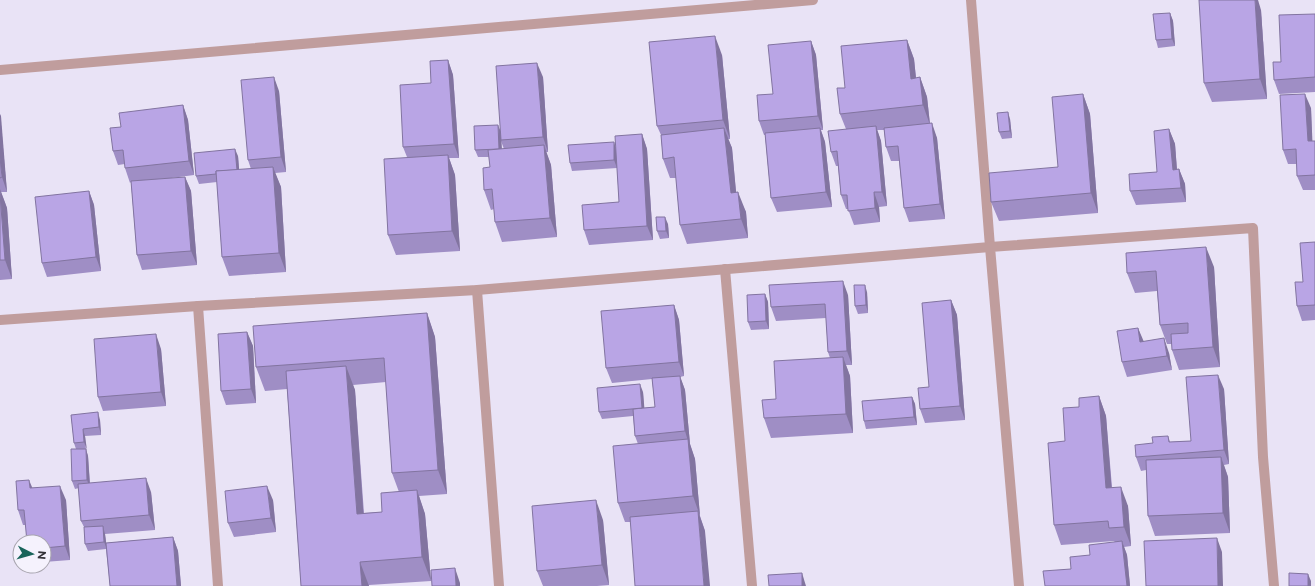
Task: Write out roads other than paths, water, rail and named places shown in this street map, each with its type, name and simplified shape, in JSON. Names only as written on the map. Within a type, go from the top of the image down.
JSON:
[{"type":"street","points":[[0,70],[813,0]]},
{"type":"street","points":[[971,0],[990,247],[1019,586]]},
{"type":"street","points":[[0,320],[198,306],[477,290],[990,247],[1253,228],[1263,457],[1274,586]]},
{"type":"street","points":[[725,269],[752,586]]},
{"type":"street","points":[[477,290],[499,586]]},
{"type":"street","points":[[198,306],[218,586]]}]
